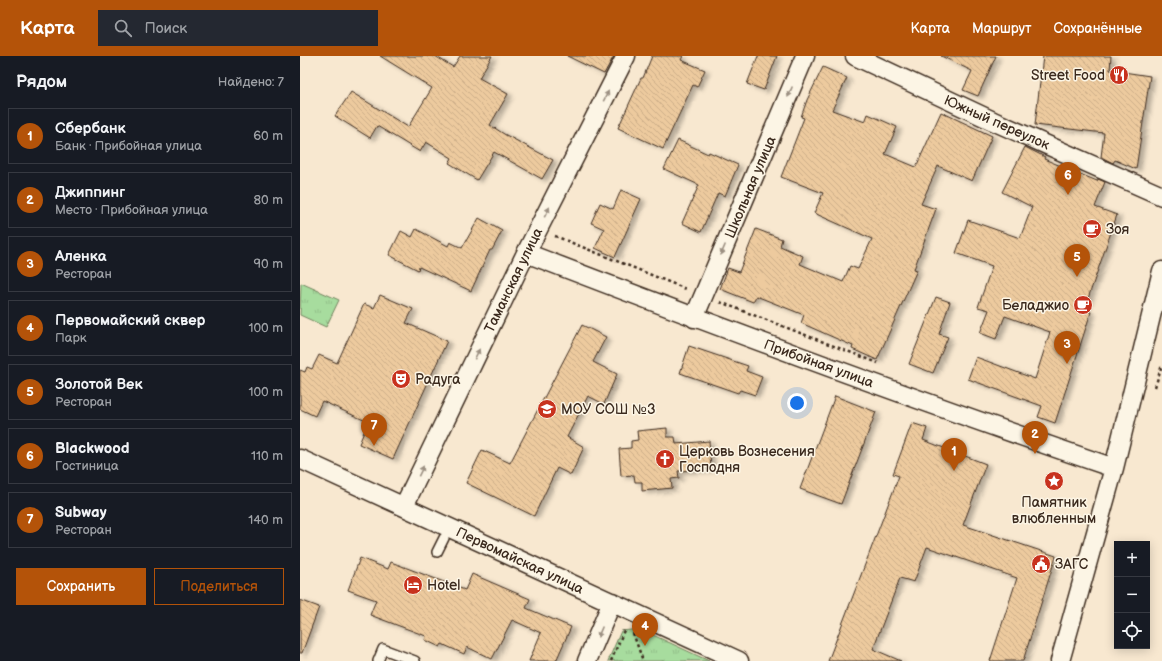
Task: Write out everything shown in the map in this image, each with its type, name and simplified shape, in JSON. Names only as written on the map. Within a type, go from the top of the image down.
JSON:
[{"type":"street","name":"Таманская улица","points":[[404,506],[526,253],[626,56]]},
{"type":"street","name":"Школьная улица","points":[[694,318],[805,56]]},
{"type":"street","name":"Южный переулок","points":[[855,56],[992,121],[1162,196]]},
{"type":"street","name":"Прибойная улица","points":[[526,253],[694,318],[1029,439],[1114,468]]},
{"type":"street","points":[[1060,661],[1114,468],[1162,271]]},
{"type":"street","name":"Первомайская улица","points":[[300,459],[739,661]]},
{"type":"street","points":[[587,661],[612,602]]},
{"type":"lane","points":[[437,552],[444,538]]},
{"type":"lane","points":[[378,661],[383,649],[416,661]]},
{"type":"path","points":[[557,229],[554,236],[703,296],[881,364]]},
{"type":"path","points":[[612,661],[626,627]]},
{"type":"path","points":[[633,631],[643,661]]},
{"type":"green space","points":[[301,283],[339,300],[326,327],[300,315]]},
{"type":"green space","points":[[640,629],[709,661],[608,661],[621,631]]},
{"type":"building","points":[[380,56],[435,56],[453,67],[460,56],[492,56],[479,78],[508,94],[490,125],[553,160],[542,179],[494,152],[477,180],[449,163],[452,158],[426,142],[420,152],[377,126],[370,138],[335,116],[351,92],[408,127],[432,88]]},
{"type":"building","points":[[567,56],[614,56],[604,74]]},
{"type":"building","points":[[652,56],[683,56],[681,60],[705,70],[697,87],[693,85],[663,149],[618,128],[641,78],[643,78]]},
{"type":"building","points":[[758,56],[777,56],[764,90],[747,84]]},
{"type":"building","points":[[941,56],[996,56],[978,96],[963,90],[972,71]]},
{"type":"building","points":[[1043,56],[1111,56],[1110,70],[1150,76],[1136,169],[1115,160],[1113,163],[1101,157],[1104,133],[1035,125]]},
{"type":"building","points":[[823,67],[847,78],[832,110],[865,122],[868,114],[897,127],[885,154],[916,167],[941,112],[992,136],[972,181],[938,166],[921,204],[936,209],[914,269],[917,270],[877,360],[852,349],[853,346],[801,323],[804,315],[756,296],[753,302],[720,289],[728,268],[739,272],[756,229],[782,239],[780,246],[803,256],[800,264],[843,282],[850,266],[858,269],[872,239],[814,213],[823,193],[781,177],[804,118],[801,117],[807,100]]},
{"type":"building","points":[[678,140],[708,154],[709,152],[738,165],[725,196],[718,193],[701,232],[682,223],[699,185],[664,169]]},
{"type":"building","points":[[1025,147],[1045,157],[1044,159],[1097,181],[1098,179],[1105,182],[1095,207],[1117,215],[1084,310],[1091,312],[1055,423],[1038,417],[1042,406],[968,379],[976,357],[1035,379],[1050,332],[1005,316],[996,339],[980,333],[989,310],[978,307],[992,266],[956,253],[968,220],[1020,238],[1032,207],[1002,192]]},
{"type":"building","points":[[621,190],[641,199],[615,257],[595,248],[604,229],[591,223],[600,203],[613,209]]},
{"type":"building","points":[[479,218],[502,231],[492,250],[490,250],[471,291],[419,267],[418,270],[389,255],[401,231],[412,237],[416,229],[448,246],[450,242],[462,248]]},
{"type":"building","points":[[380,295],[413,309],[406,323],[447,341],[393,459],[359,444],[368,422],[322,401],[315,416],[300,409],[300,370],[305,372],[307,367],[312,369],[319,355],[337,363],[364,304],[374,308]]},
{"type":"building","points":[[936,297],[950,302],[939,334],[948,337],[933,373],[909,364]]},
{"type":"building","points":[[582,325],[606,337],[593,362],[617,374],[604,404],[588,396],[567,437],[584,447],[571,475],[557,468],[534,516],[466,483],[482,450],[510,463]]},
{"type":"building","points":[[689,346],[748,366],[746,371],[762,377],[755,395],[740,390],[738,393],[680,373]]},
{"type":"building","points":[[835,396],[876,412],[841,504],[800,489]]},
{"type":"building","points":[[912,423],[927,428],[923,440],[986,464],[963,525],[1056,556],[1023,661],[990,661],[1017,578],[927,547],[914,582],[900,578],[873,649],[901,661],[828,661],[899,476],[893,474]]},
{"type":"building","name":"Церковь Вознесения Господня","points":[[667,428],[667,437],[675,437],[676,444],[709,441],[711,469],[678,471],[679,478],[671,479],[672,488],[642,491],[642,482],[635,482],[634,475],[621,476],[619,449],[631,448],[631,441],[638,440],[637,431]]},
{"type":"building","points":[[360,558],[388,569],[391,562],[465,590],[472,574],[530,599],[526,608],[571,627],[556,661],[529,661],[541,633],[512,620],[492,659],[467,647],[464,654],[442,644],[440,647],[425,640],[426,636],[370,615],[376,600],[348,590]]},
{"type":"building","points":[[300,600],[319,607],[302,653],[300,653]]},
{"type":"place","name":"Street Food","points":[[1119,75]]},
{"type":"place","name":"Blackwood","points":[[1068,195]]},
{"type":"place","name":"Зоя","points":[[1092,229]]},
{"type":"place","name":"Золотой Век","points":[[1077,277]]},
{"type":"place","name":"Беладжио","points":[[1083,305]]},
{"type":"place","name":"Аленка","points":[[1067,364]]},
{"type":"place","name":"Радуга","points":[[401,379]]},
{"type":"place","name":"МОУ СОШ №3","points":[[547,409]]},
{"type":"place","name":"Subway","points":[[374,446]]},
{"type":"place","name":"Джиппинг","points":[[1035,454]]},
{"type":"place","name":"Церковь Вознесения Господня","points":[[665,459]]},
{"type":"place","name":"Сбербанк","points":[[954,471]]},
{"type":"place","name":"Памятник влюбленным","points":[[1054,481]]},
{"type":"place","name":"ЗАГС","points":[[1041,564]]},
{"type":"place","name":"Hotel","points":[[413,585]]},
{"type":"place","name":"Первомайский сквер","points":[[645,646]]}]
